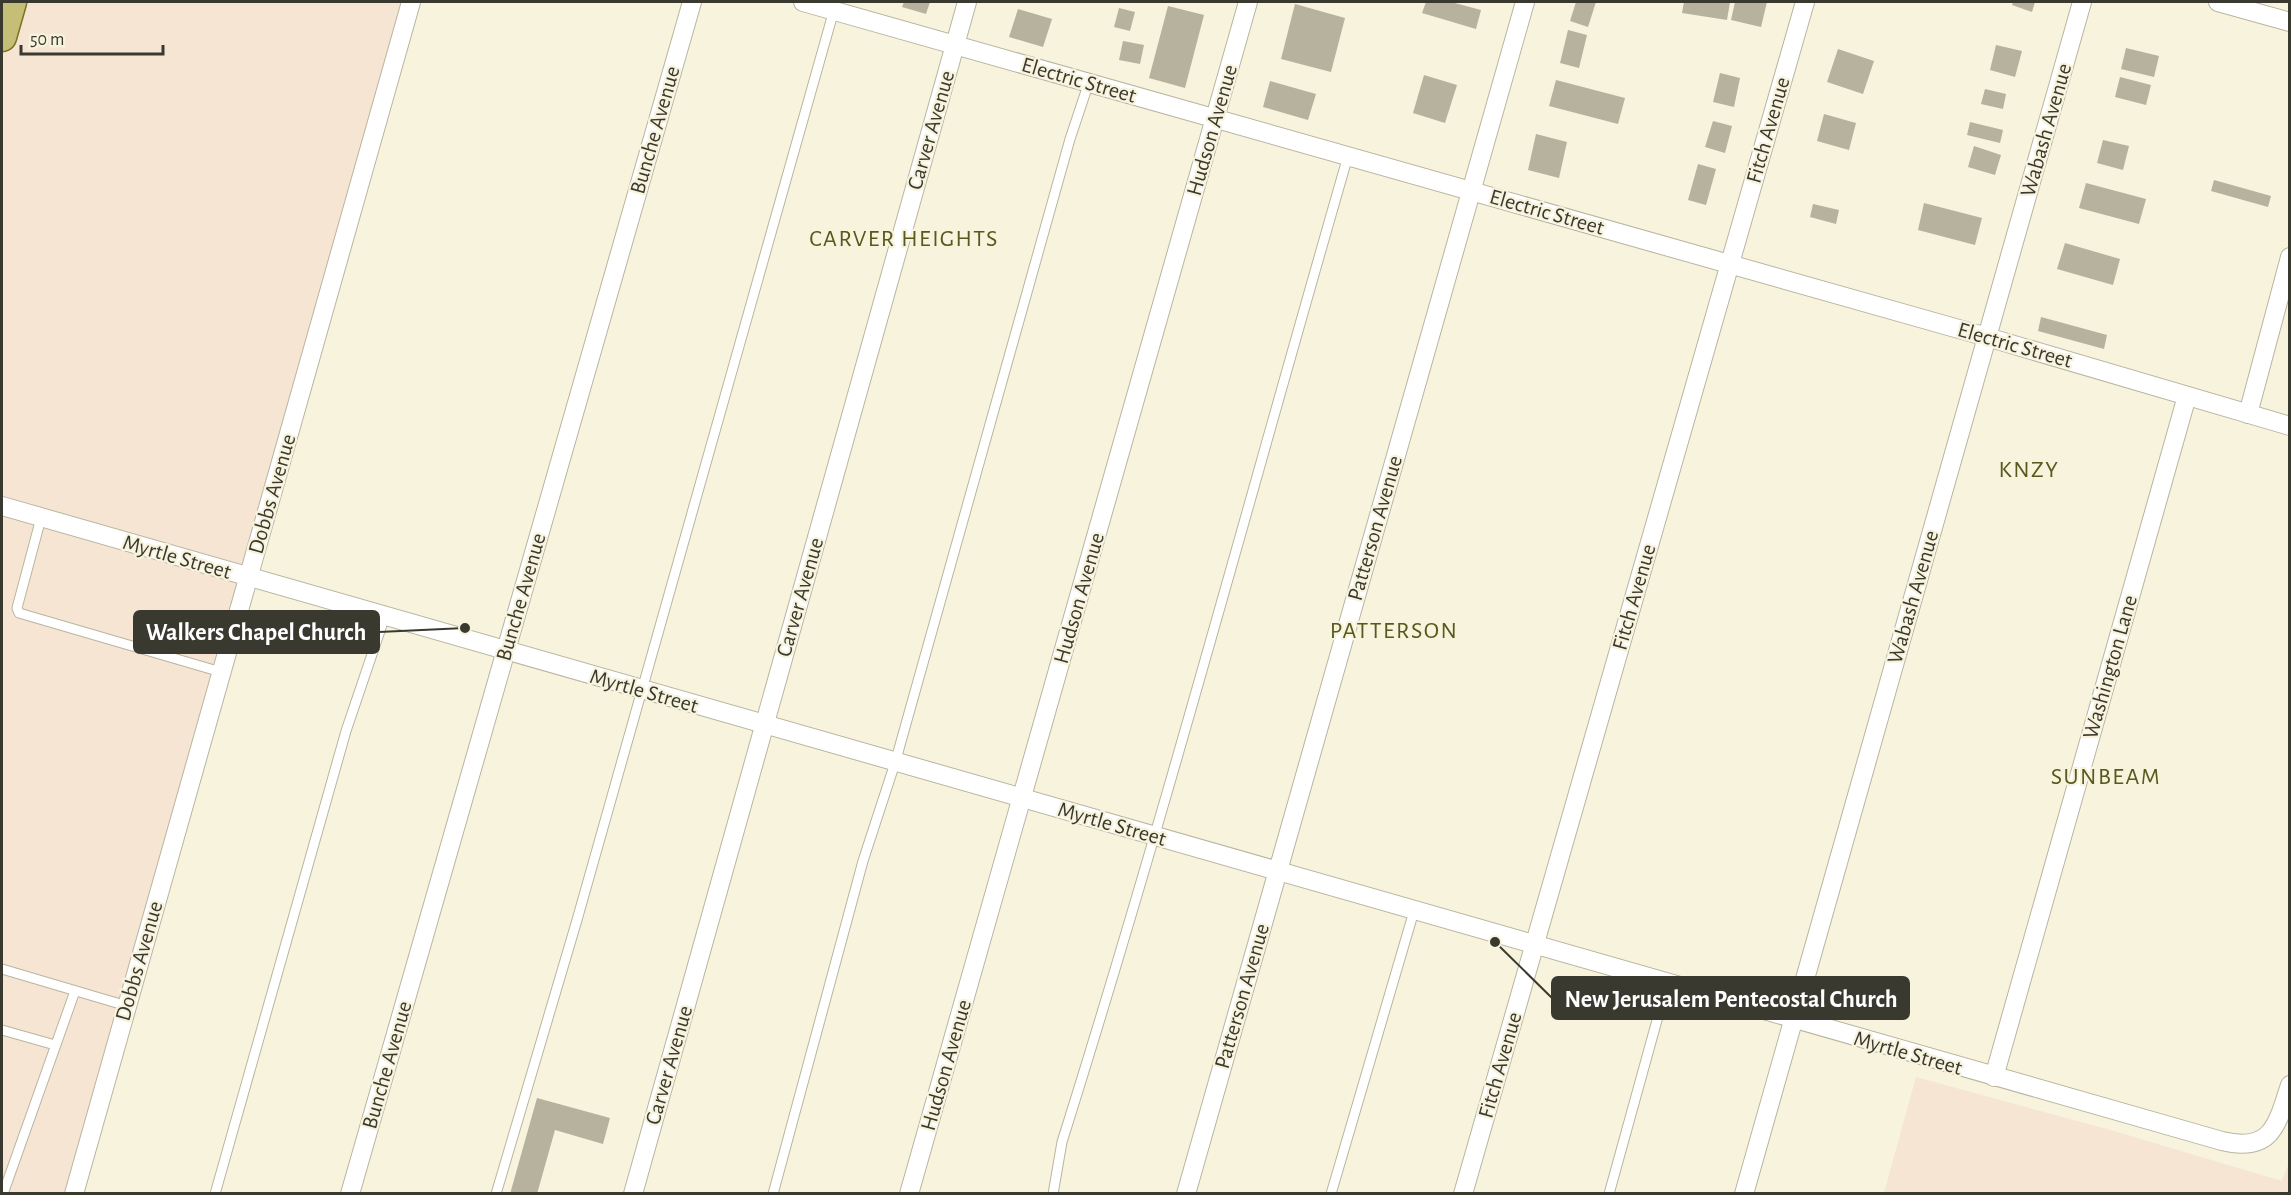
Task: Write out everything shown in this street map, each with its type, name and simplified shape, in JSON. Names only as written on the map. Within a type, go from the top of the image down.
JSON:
[{"type":"main road","points":[[2,37],[12,2]]},
{"type":"street","name":"Dobbs Avenue","points":[[74,1194],[411,2]]},
{"type":"street","name":"Bunche Avenue","points":[[350,1194],[692,2]]},
{"type":"street","name":"Electric Street","points":[[804,2],[1987,337],[2289,426]]},
{"type":"street","name":"Carver Avenue","points":[[633,1194],[967,2]]},
{"type":"street","name":"Hudson Avenue","points":[[909,1194],[1248,2]]},
{"type":"street","name":"Patterson Avenue","points":[[1186,1194],[1525,2]]},
{"type":"street","name":"Fitch Avenue","points":[[1463,1194],[1804,2]]},
{"type":"street","name":"Wabash Avenue","points":[[1744,1194],[2082,2]]},
{"type":"street","points":[[2218,2],[2289,22]]},
{"type":"street","points":[[2248,414],[2289,257]]},
{"type":"street","name":"Washington Lane","points":[[1994,1077],[2187,396]]},
{"type":"street","name":"Myrtle Street","points":[[2,506],[2222,1141],[2240,1145],[2253,1144],[2270,1134],[2277,1123],[2289,1085]]},
{"type":"lane","points":[[496,1194],[834,10]]},
{"type":"lane","points":[[772,1194],[863,861],[895,763],[1070,139],[1089,82]]},
{"type":"lane","points":[[1053,1194],[1062,1142],[1156,837],[1348,156]]},
{"type":"lane","points":[[41,518],[17,608],[19,613],[221,672]]},
{"type":"lane","points":[[215,1194],[346,731],[385,616]]},
{"type":"lane","points":[[1331,1194],[1414,911]]},
{"type":"lane","points":[[2,969],[127,1006]]},
{"type":"lane","points":[[1610,1194],[1668,984]]},
{"type":"lane","points":[[3,1194],[75,991]]},
{"type":"lane","points":[[2,1030],[55,1045]]},
{"type":"shaded area","points":[[2,2],[411,2],[71,1193],[2,1194]]},
{"type":"shaded area","points":[[1916,1077],[2114,1131],[2282,1181],[2289,1163],[2289,1193],[1884,1193]]},
{"type":"building","points":[[904,2],[930,2],[926,14],[902,7]]},
{"type":"building","points":[[1426,2],[1451,2],[1481,10],[1476,29],[1422,13]]},
{"type":"building","points":[[1576,2],[1596,2],[1588,27],[1570,21]]},
{"type":"building","points":[[1684,2],[1730,2],[1727,20],[1682,13]]},
{"type":"building","points":[[1735,2],[1767,2],[1761,27],[1731,20]]},
{"type":"building","points":[[2013,2],[2035,2],[2032,12],[2012,5]]},
{"type":"building","points":[[1295,4],[1345,18],[1331,72],[1281,59]]},
{"type":"building","points":[[1168,6],[1204,15],[1185,88],[1149,78]]},
{"type":"building","points":[[1119,8],[1135,12],[1130,31],[1114,27]]},
{"type":"building","points":[[1018,9],[1052,19],[1043,47],[1009,37]]},
{"type":"building","points":[[1568,30],[1587,35],[1579,68],[1560,63]]},
{"type":"building","points":[[1123,41],[1144,45],[1140,64],[1119,60]]},
{"type":"building","points":[[1996,45],[2022,51],[2015,77],[1990,70]]},
{"type":"building","points":[[2126,48],[2159,56],[2154,77],[2121,69]]},
{"type":"building","points":[[1838,49],[1874,61],[1863,94],[1827,82]]},
{"type":"building","points":[[1720,73],[1740,78],[1734,107],[1713,102]]},
{"type":"building","points":[[1424,75],[1457,85],[1445,123],[1413,113]]},
{"type":"building","points":[[2120,77],[2151,85],[2146,105],[2115,97]]},
{"type":"building","points":[[1556,80],[1625,98],[1618,124],[1549,106]]},
{"type":"building","points":[[1270,81],[1316,94],[1308,120],[1263,107]]},
{"type":"building","points":[[1985,89],[2006,94],[2003,109],[1981,104]]},
{"type":"building","points":[[1824,114],[1856,123],[1849,150],[1817,141]]},
{"type":"building","points":[[1713,121],[1732,126],[1725,153],[1705,147]]},
{"type":"building","points":[[1970,122],[2003,130],[2000,143],[1967,135]]},
{"type":"building","points":[[1536,134],[1567,142],[1559,178],[1528,170]]},
{"type":"building","points":[[2103,140],[2129,146],[2123,170],[2097,163]]},
{"type":"building","points":[[1974,146],[2001,155],[1995,175],[1968,167]]},
{"type":"building","points":[[1698,164],[1716,169],[1706,205],[1688,200]]},
{"type":"building","points":[[2214,180],[2271,196],[2268,207],[2211,191]]},
{"type":"building","points":[[2086,183],[2146,199],[2139,224],[2079,208]]},
{"type":"building","points":[[1924,203],[1982,218],[1975,245],[1918,230]]},
{"type":"building","points":[[1813,204],[1839,210],[1836,224],[1810,217]]},
{"type":"building","points":[[2065,243],[2120,259],[2113,285],[2057,269]]},
{"type":"building","points":[[2041,317],[2107,335],[2104,349],[2038,331]]},
{"type":"building","points":[[537,1098],[610,1118],[603,1144],[555,1130],[537,1194],[510,1194]]},
{"type":"place","name":"Walkers Chapel Church","points":[[465,628]]},
{"type":"place","name":"New Jerusalem Pentecostal Church","points":[[1495,942]]},
{"type":"district","name":"CARVER HEIGHTS","points":[[904,239]]},
{"type":"district","name":"KNZY","points":[[2029,470]]},
{"type":"district","name":"PATTERSON","points":[[1394,631]]},
{"type":"district","name":"SUNBEAM","points":[[2106,777]]}]
